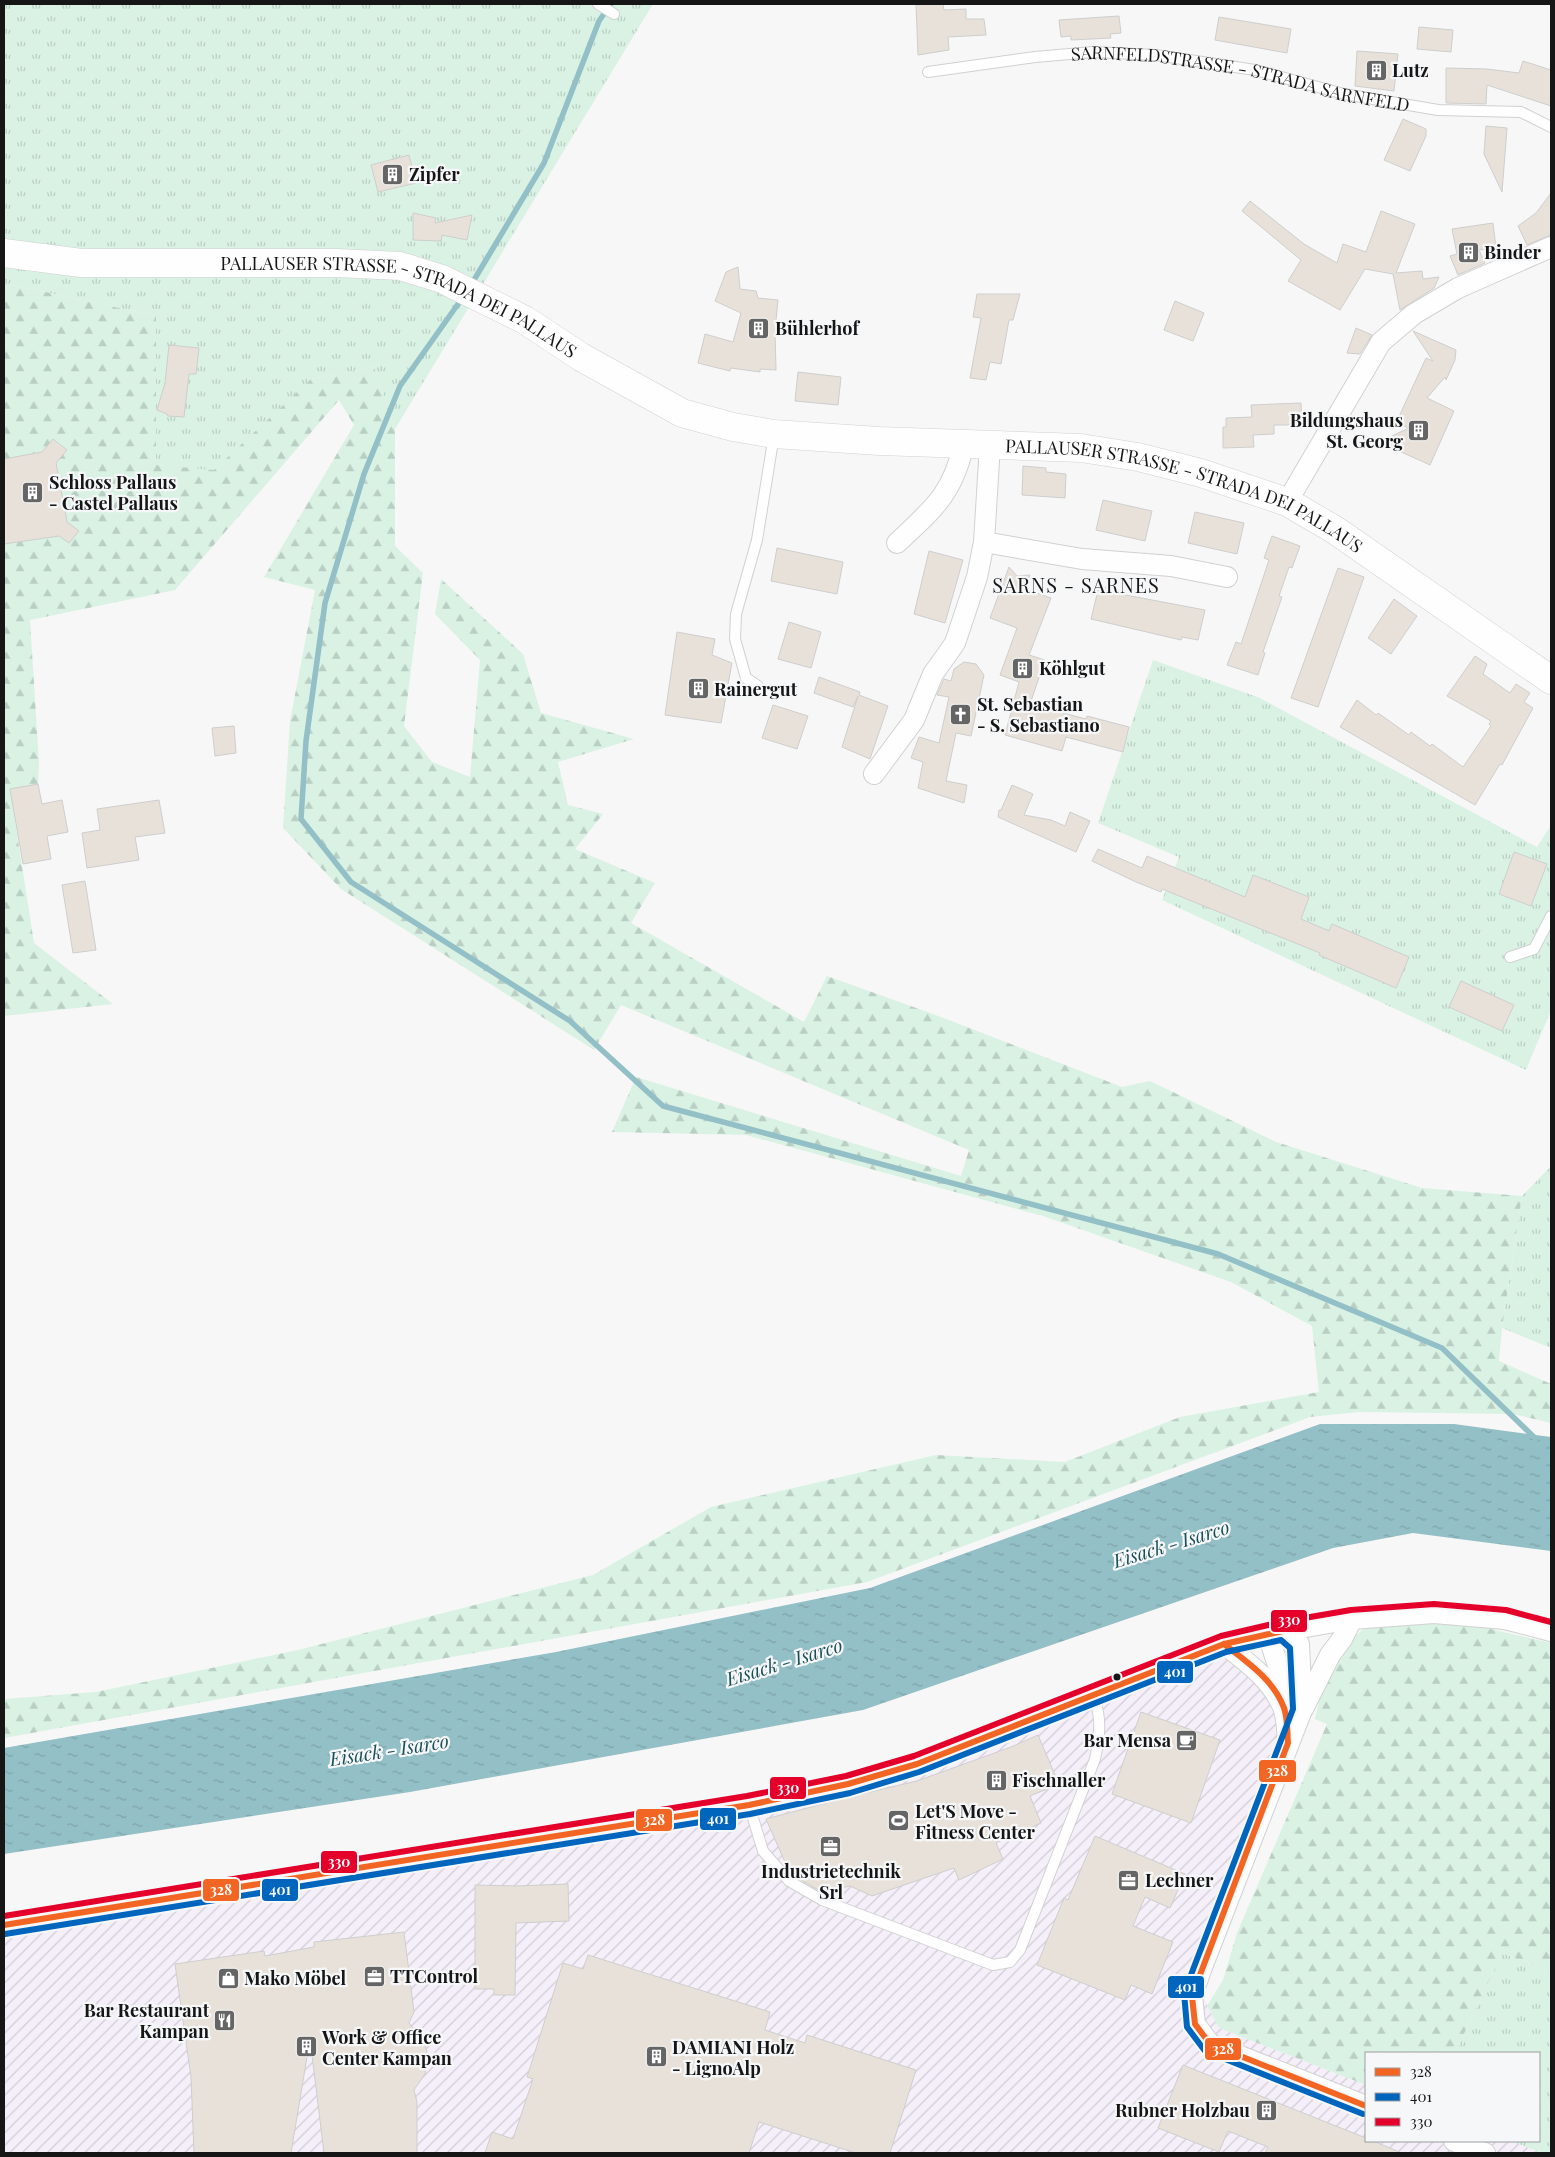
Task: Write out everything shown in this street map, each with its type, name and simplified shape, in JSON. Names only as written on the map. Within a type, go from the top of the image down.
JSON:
[{"type":"street","points":[[1287,502],[1381,342],[1414,314],[1458,288],[1551,247]]},
{"type":"street","name":"PALLAUSER STRASSE - STRADA DEI PALLAUS","points":[[4,253],[81,263],[337,263],[400,266],[442,279],[525,320],[581,357],[682,413],[733,427],[774,434],[879,441],[1081,448],[1138,457],[1231,481],[1287,502],[1335,530],[1551,680]]},
{"type":"street","points":[[874,774],[914,720],[933,674],[955,642],[977,577],[984,542],[977,444]]},
{"type":"street","points":[[897,542],[942,497],[977,444]]},
{"type":"street","points":[[984,542],[1082,559],[1172,566],[1227,577]]},
{"type":"street","points":[[4,1925],[749,1805],[848,1784],[918,1764],[1224,1644],[1283,1631],[1352,1619],[1434,1613],[1505,1619],[1551,1631]]},
{"type":"street","points":[[1352,1619],[1342,1638],[1293,1709],[1288,1743],[1192,1996],[1195,2024],[1210,2044],[1365,2106]]},
{"type":"street","points":[[1283,1631],[1272,1647],[1293,1709]]},
{"type":"street","points":[[1224,1644],[1254,1668],[1293,1709]]},
{"type":"street","points":[[1457,2142],[1485,2153]]},
{"type":"lane","points":[[598,4],[614,14]]},
{"type":"lane","name":"SARNFELDSTRASSE - STRADA SARNFELD","points":[[928,72],[1035,57],[1093,52],[1156,55],[1255,70],[1344,94],[1438,110],[1521,112],[1551,127]]},
{"type":"lane","points":[[758,686],[746,678],[735,639],[736,614],[757,540],[774,434]]},
{"type":"lane","points":[[1510,956],[1534,949],[1551,916]]},
{"type":"lane","points":[[749,1805],[763,1852],[789,1881],[822,1900],[994,1965],[1010,1962],[1020,1950],[1095,1759],[1101,1731],[1098,1708],[1093,1694]]},
{"type":"shaded area","points":[[1224,1644],[1273,1689],[1288,1743],[1201,1992],[1219,2028],[1365,2085],[1365,2142],[1514,2142],[1542,2153],[4,2153],[4,1925],[848,1784]]},
{"type":"green space","points":[[4,4],[653,4],[395,429],[374,367],[311,379],[214,471],[156,465],[156,316],[4,283]]},
{"type":"green space","points":[[4,283],[156,316],[156,465],[214,470],[311,379],[374,367],[395,429],[395,546],[423,573],[404,726],[432,762],[470,777],[480,660],[435,614],[441,579],[523,654],[541,713],[634,739],[558,762],[568,805],[603,814],[575,849],[655,883],[631,923],[804,1022],[827,976],[933,1014],[1122,1087],[1150,1081],[1276,1142],[1422,1188],[1522,1196],[1502,1328],[1499,1361],[1551,1384],[1551,1423],[1513,1414],[1359,1412],[1310,1417],[867,1582],[4,1738],[4,1699],[96,1692],[298,1650],[593,1575],[711,1507],[936,1455],[1065,1462],[1180,1417],[1319,1392],[1312,1326],[1231,1282],[1043,1216],[746,1135],[612,1132],[636,1077],[961,1176],[969,1150],[621,1005],[594,1050],[341,889],[283,828],[290,721],[315,590],[264,577],[354,425],[339,400],[175,590],[30,620],[39,763],[38,784],[10,789],[34,943],[113,1004],[4,1016]]},
{"type":"green space","points":[[1153,660],[1260,698],[1537,847],[1551,825],[1551,1010],[1526,1070],[1162,900],[1179,857],[1098,823]]},
{"type":"green space","points":[[1551,1166],[1551,1348],[1502,1328],[1522,1196]]},
{"type":"green space","points":[[1412,1620],[1469,1624],[1551,1643],[1551,1972],[1502,1953],[1455,2052],[1365,2052],[1365,2085],[1219,2028],[1207,2006],[1223,1980],[1237,1933],[1327,1724],[1315,1719],[1325,1675],[1343,1648],[1364,1628]]},
{"type":"green space","points":[[1502,1953],[1551,1972],[1551,2153],[1542,2153],[1514,2142],[1540,2142],[1540,2052],[1455,2052]]},
{"type":"water","name":"Eisack - Isarco","points":[[1320,1424],[1454,1424],[1551,1437],[1551,1551],[1413,1533],[1333,1548],[863,1710],[410,1792],[4,1854],[4,1748],[556,1652],[870,1588]]},
{"type":"building","points":[[916,4],[943,4],[944,10],[966,9],[966,19],[984,19],[986,35],[948,37],[949,50],[918,55]]},
{"type":"building","points":[[1119,16],[1121,33],[1110,34],[1111,38],[1071,40],[1071,36],[1061,37],[1059,20]]},
{"type":"building","points":[[1219,17],[1291,29],[1287,53],[1215,40]]},
{"type":"building","points":[[1419,27],[1453,30],[1451,52],[1417,49]]},
{"type":"building","name":"Lutz","points":[[1357,51],[1398,54],[1394,91],[1355,86]]},
{"type":"building","points":[[1523,61],[1551,70],[1551,106],[1487,85],[1486,104],[1446,103],[1446,68],[1487,69],[1519,73]]},
{"type":"building","points":[[1403,119],[1426,129],[1426,136],[1410,171],[1384,160]]},
{"type":"building","points":[[1486,126],[1507,128],[1502,192],[1484,154]]},
{"type":"building","name":"Zipfer","points":[[409,155],[416,183],[378,192],[371,165]]},
{"type":"building","points":[[1551,193],[1551,235],[1527,245],[1518,226],[1536,213]]},
{"type":"building","points":[[1250,201],[1304,244],[1337,263],[1343,244],[1366,252],[1381,211],[1415,224],[1396,273],[1422,271],[1423,279],[1439,277],[1434,288],[1400,310],[1393,274],[1365,269],[1340,310],[1288,281],[1301,260],[1242,211]]},
{"type":"building","points":[[413,213],[436,218],[435,223],[472,215],[467,240],[442,235],[441,241],[413,240]]},
{"type":"building","name":"Binder","points":[[1493,223],[1496,248],[1479,250],[1485,263],[1458,275],[1450,256],[1457,254],[1452,229]]},
{"type":"building","points":[[738,267],[740,289],[756,291],[758,298],[778,300],[775,331],[776,370],[760,369],[760,372],[731,368],[730,371],[698,363],[705,334],[733,342],[741,313],[715,301],[726,272]]},
{"type":"building","points":[[977,294],[1020,294],[1013,320],[1009,320],[1001,364],[990,362],[986,380],[970,378],[981,318],[973,317]]},
{"type":"building","points":[[1175,301],[1204,313],[1193,341],[1164,330]]},
{"type":"building","points":[[1356,328],[1372,335],[1360,354],[1347,353]]},
{"type":"building","name":"Bildungshaus St. Georg","points":[[1413,331],[1456,350],[1455,360],[1446,380],[1445,377],[1427,398],[1454,411],[1430,465],[1379,442],[1409,428],[1396,423],[1426,358],[1433,361]]},
{"type":"building","points":[[169,345],[199,348],[196,374],[189,374],[184,417],[168,416],[157,410],[165,383]]},
{"type":"building","points":[[798,372],[841,377],[838,405],[795,401]]},
{"type":"building","points":[[1301,403],[1302,425],[1274,425],[1274,434],[1253,435],[1254,447],[1223,448],[1223,427],[1226,427],[1226,418],[1252,417],[1251,405]]},
{"type":"building","name":"Schloss Pallaus - Castel Pallaus","points":[[53,439],[67,450],[56,463],[67,522],[79,531],[69,543],[59,536],[4,544],[4,459],[42,452]]},
{"type":"building","points":[[1023,466],[1046,468],[1046,472],[1066,474],[1065,498],[1022,495]]},
{"type":"building","points":[[1103,500],[1152,511],[1145,541],[1096,530]]},
{"type":"building","points":[[1195,512],[1244,523],[1237,554],[1188,543]]},
{"type":"building","points":[[1272,536],[1300,546],[1292,568],[1289,567],[1279,596],[1282,597],[1263,652],[1265,653],[1258,675],[1227,665],[1236,642],[1241,644],[1269,560],[1264,558]]},
{"type":"building","points":[[777,548],[843,562],[837,594],[771,581]]},
{"type":"building","points":[[929,551],[963,560],[945,623],[914,614]]},
{"type":"building","points":[[1009,567],[1017,576],[1030,575],[1025,589],[1051,598],[1029,655],[1045,660],[1030,704],[1086,719],[1087,716],[1129,727],[1123,752],[1066,737],[1062,751],[1005,735],[1019,682],[1000,675],[1017,628],[990,618]]},
{"type":"building","points":[[1338,568],[1364,577],[1318,707],[1291,698]]},
{"type":"building","points":[[1099,586],[1116,590],[1115,593],[1205,610],[1198,640],[1182,637],[1181,640],[1091,619]]},
{"type":"building","points":[[1394,599],[1417,616],[1391,654],[1368,638]]},
{"type":"building","points":[[789,622],[821,632],[811,668],[778,659]]},
{"type":"building","name":"Rainergut","points":[[677,632],[715,639],[712,655],[732,663],[721,723],[665,715]]},
{"type":"building","points":[[1475,656],[1487,664],[1483,674],[1510,693],[1516,684],[1530,693],[1524,702],[1533,708],[1502,765],[1500,764],[1475,805],[1340,727],[1357,700],[1376,715],[1378,713],[1409,735],[1411,732],[1430,746],[1432,744],[1463,767],[1491,726],[1489,724],[1491,721],[1447,696]]},
{"type":"building","points":[[964,662],[976,664],[984,675],[971,736],[956,733],[946,781],[967,785],[964,803],[918,788],[923,762],[911,758],[919,737],[939,743],[949,697],[937,695],[944,679],[951,681],[954,669]]},
{"type":"building","points":[[819,677],[860,692],[859,695],[888,706],[870,759],[842,747],[858,696],[853,707],[814,693]]},
{"type":"building","points":[[773,705],[808,716],[797,749],[762,738]]},
{"type":"building","points":[[234,726],[236,753],[215,756],[212,728]]},
{"type":"building","points":[[38,784],[42,804],[62,800],[68,832],[47,836],[51,859],[23,864],[10,789]]},
{"type":"building","points":[[1012,785],[1033,794],[1024,815],[1051,820],[1065,826],[1070,812],[1090,821],[1076,852],[998,817],[999,810],[1001,810]]},
{"type":"building","points":[[159,800],[165,833],[135,837],[139,860],[87,868],[82,833],[100,830],[97,809]]},
{"type":"building","points":[[1098,849],[1142,868],[1147,856],[1245,897],[1253,875],[1309,897],[1301,919],[1329,931],[1332,924],[1409,957],[1396,988],[1319,955],[1320,953],[1162,889],[1161,892],[1136,882],[1092,861]]},
{"type":"building","points":[[1514,852],[1547,864],[1531,906],[1499,894]]},
{"type":"building","points":[[85,881],[96,950],[73,953],[62,885]]},
{"type":"building","points":[[1461,981],[1514,1005],[1502,1031],[1449,1007]]},
{"type":"building","points":[[1141,1712],[1220,1740],[1191,1823],[1112,1794]]},
{"type":"building","points":[[1038,1735],[1059,1784],[1030,1796],[1041,1823],[996,1843],[1003,1859],[959,1880],[954,1868],[872,1896],[850,1886],[822,1892],[794,1876],[788,1869],[766,1819],[917,1781],[1011,1747]]},
{"type":"building","points":[[1095,1836],[1185,1874],[1170,1908],[1145,1897],[1133,1926],[1173,1942],[1152,1994],[1131,1985],[1125,2000],[1037,1965],[1064,1898],[1068,1900]]},
{"type":"building","points":[[568,1884],[569,1921],[516,1923],[515,1995],[494,1995],[494,1989],[475,1989],[475,1885]]},
{"type":"building","name":"Work & Office Center Kampan","points":[[404,1932],[414,2012],[409,2023],[424,2042],[427,2052],[425,2074],[414,2090],[417,2102],[417,2153],[324,2153],[310,2039],[291,2153],[194,2153],[191,2077],[175,1964],[264,1951],[265,1956],[314,1947],[314,1942]]},
{"type":"building","points":[[588,1955],[770,2012],[765,2030],[805,2043],[807,2035],[916,2070],[890,2153],[856,2153],[759,2122],[749,2153],[485,2153],[492,2132],[513,2139],[533,2079],[527,2077],[563,1963],[583,1969]]},
{"type":"building","points":[[1183,2065],[1365,2138],[1365,2142],[1375,2142],[1402,2153],[1265,2153],[1268,2147],[1228,2131],[1219,2152],[1158,2128]]},
{"type":"waterway","points":[[471,285],[544,163],[599,21],[611,4]]},
{"type":"waterway","points":[[463,297],[400,386],[364,474],[325,603],[306,741],[301,819],[351,882],[570,1021],[663,1106],[1218,1254],[1442,1348],[1536,1439]]},
{"type":"transit line","name":"330","points":[[4,1916],[747,1796],[846,1776],[914,1756],[1221,1636],[1281,1622],[1351,1610],[1434,1604],[1506,1610],[1551,1622]]},
{"type":"transit line","name":"328","points":[[4,1925],[749,1805],[848,1784],[917,1764],[1224,1644],[1283,1631]]},
{"type":"transit line","name":"401","points":[[5,1934],[750,1814],[850,1793],[919,1772],[1226,1652],[1281,1640],[1290,1648],[1293,1709],[1184,1993],[1187,2027],[1205,2051],[1363,2114]]},
{"type":"transit line","name":"328","points":[[1224,1644],[1259,1672],[1274,1689],[1284,1708],[1287,1721],[1288,1743],[1192,1996],[1195,2024],[1210,2044],[1365,2106]]},
{"type":"place","name":"Lutz","points":[[1376,70]]},
{"type":"place","name":"Zipfer","points":[[393,174]]},
{"type":"place","name":"Binder","points":[[1468,252]]},
{"type":"place","name":"Bühlerhof","points":[[759,328]]},
{"type":"place","name":"Bildungshaus St. Georg","points":[[1419,430]]},
{"type":"place","name":"Schloss Pallaus - Castel Pallaus","points":[[33,492]]},
{"type":"place","name":"Köhlgut","points":[[1023,668]]},
{"type":"place","name":"Rainergut","points":[[698,689]]},
{"type":"place","name":"St. Sebastian - S. Sebastiano","points":[[961,714]]},
{"type":"place","name":"Bar Mensa","points":[[1187,1740]]},
{"type":"place","name":"Fischnaller","points":[[996,1780]]},
{"type":"place","name":"Let'S Move - Fitness Center","points":[[899,1821]]},
{"type":"place","name":"Industrietechnik Srl","points":[[831,1846]]},
{"type":"place","name":"Lechner","points":[[1129,1880]]},
{"type":"place","name":"TTControl","points":[[374,1976]]},
{"type":"place","name":"Mako Möbel","points":[[228,1978]]},
{"type":"place","name":"Bar Restaurant Kampan","points":[[225,2020]]},
{"type":"place","name":"Work & Office Center Kampan","points":[[306,2047]]},
{"type":"place","name":"DAMIANI Holz - LignoAlp","points":[[656,2057]]},
{"type":"place","name":"Rubner Holzbau","points":[[1266,2110]]},
{"type":"district","name":"SARNS - SARNES","points":[[1076,584]]}]
